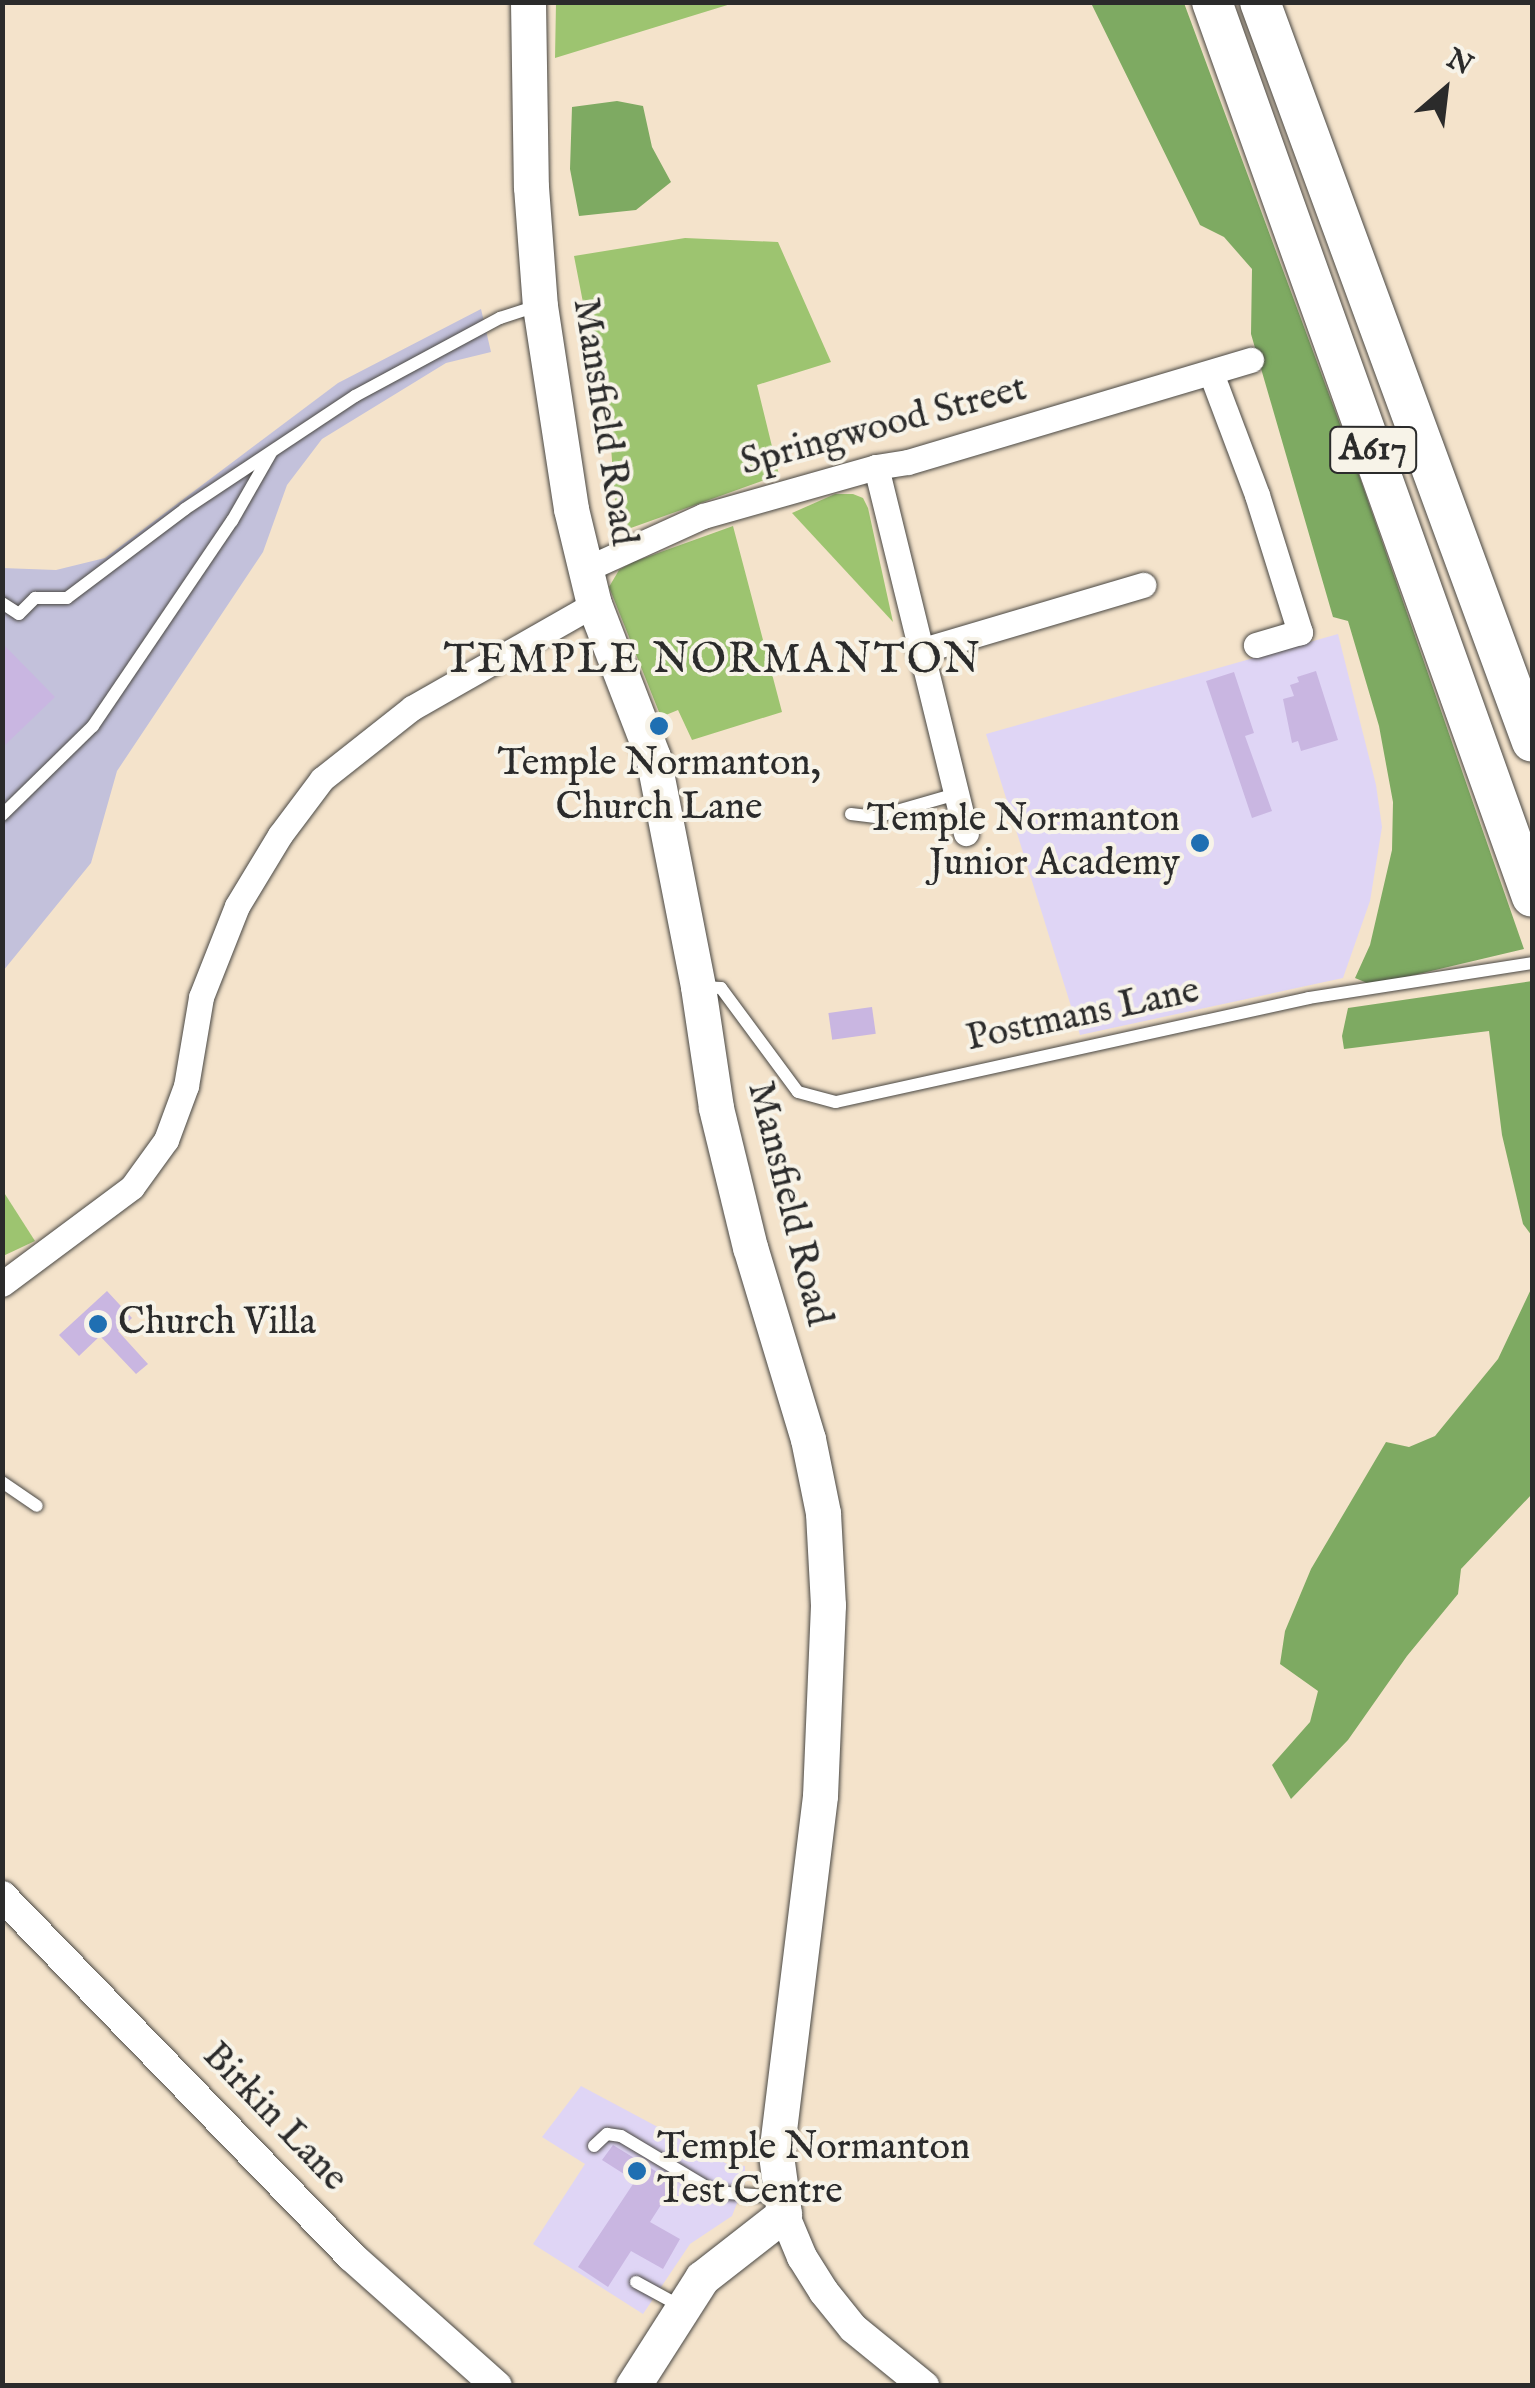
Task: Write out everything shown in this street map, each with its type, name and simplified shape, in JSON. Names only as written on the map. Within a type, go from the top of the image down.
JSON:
[{"type":"highway","name":"A617","points":[[1212,2],[1532,897]]},
{"type":"highway","name":"A617","points":[[1260,2],[1532,742]]},
{"type":"main road","name":"Mansfield Road","points":[[528,2],[531,186],[540,306],[589,587],[653,757],[698,987],[716,1108],[750,1248],[808,1439],[824,1531],[828,1698],[776,2155],[782,2205]]},
{"type":"main road","points":[[633,2386],[702,2278],[782,2205]]},
{"type":"street","name":"Springwood Street","points":[[2,1284],[132,1187],[166,1140],[186,1086],[201,997],[237,906],[280,835],[322,779],[412,708],[589,587],[703,516],[876,467],[908,462],[1251,360]]},
{"type":"street","points":[[1211,373],[1257,495],[1300,632],[1256,645]]},
{"type":"street","points":[[876,467],[966,832]]},
{"type":"street","points":[[920,651],[1143,585]]},
{"type":"street","name":"Birkin Lane","points":[[2,1896],[352,2258],[497,2386]]},
{"type":"street","name":"Mansfield Road","points":[[782,2205],[802,2257],[824,2292],[854,2328],[924,2386]]},
{"type":"lane","points":[[2,603],[19,614],[35,598],[67,598],[186,508],[355,396],[500,318],[540,306]]},
{"type":"lane","points":[[2,815],[94,726],[232,521],[272,451]]},
{"type":"lane","points":[[851,814],[876,817],[956,794]]},
{"type":"lane","name":"Postmans Lane","points":[[698,987],[721,988],[798,1092],[836,1102],[1309,998],[1532,963]]},
{"type":"lane","points":[[3,1481],[37,1506]]},
{"type":"lane","points":[[594,2146],[607,2134],[620,2136],[715,2192],[782,2205]]},
{"type":"lane","points":[[636,2282],[682,2307]]},
{"type":"shaded area","points":[[481,309],[491,352],[446,363],[322,439],[287,485],[263,552],[117,771],[91,863],[3,971],[2,568],[56,570],[105,558],[338,383]]},
{"type":"shaded area","name":"Temple Normanton Junior Academy","points":[[1338,634],[1376,785],[1382,827],[1370,901],[1343,978],[1080,1035],[986,734]]},
{"type":"shaded area","points":[[581,2086],[729,2165],[745,2166],[745,2183],[732,2216],[690,2244],[643,2314],[533,2244],[585,2164],[542,2137]]},
{"type":"green space","points":[[556,2],[734,3],[555,58]]},
{"type":"green space","points":[[1091,3],[1184,3],[1360,478],[1524,949],[1372,985],[1355,978],[1370,945],[1392,850],[1393,802],[1379,726],[1348,621],[1333,617],[1251,334],[1252,269],[1224,237],[1200,225]]},
{"type":"green space","points":[[617,101],[643,106],[652,147],[671,182],[636,210],[579,216],[570,169],[572,107]]},
{"type":"green space","points":[[685,238],[778,242],[831,362],[757,385],[779,475],[628,529],[616,514],[611,447],[574,256]]},
{"type":"green space","points":[[835,494],[863,498],[868,508],[893,622],[792,513]]},
{"type":"green space","points":[[733,526],[782,712],[692,740],[678,710],[661,717],[609,587],[619,570],[633,562]]},
{"type":"green space","points":[[1532,981],[1532,1236],[1523,1224],[1502,1135],[1489,1031],[1344,1049],[1342,1036],[1348,1008]]},
{"type":"green space","points":[[3,1191],[35,1241],[2,1256]]},
{"type":"green space","points":[[1532,1287],[1532,1494],[1461,1569],[1458,1594],[1407,1656],[1348,1740],[1291,1799],[1272,1765],[1310,1722],[1318,1691],[1280,1664],[1285,1631],[1311,1569],[1386,1442],[1409,1447],[1435,1436],[1498,1359]]},
{"type":"building","points":[[2,643],[55,697],[2,748]]},
{"type":"building","points":[[1316,671],[1338,740],[1301,751],[1298,741],[1292,743],[1283,699],[1294,696],[1290,685],[1299,682],[1297,677]]},
{"type":"building","points":[[1234,672],[1254,733],[1245,736],[1272,811],[1252,818],[1206,681]]},
{"type":"building","points":[[872,1007],[876,1034],[832,1040],[828,1013]]},
{"type":"building","name":"Church Villa","points":[[107,1291],[132,1318],[118,1331],[148,1364],[136,1374],[100,1336],[79,1356],[59,1335]]},
{"type":"building","points":[[613,2145],[675,2183],[650,2222],[680,2239],[663,2269],[631,2251],[608,2287],[578,2267],[635,2181],[602,2160]]},
{"type":"place","name":"Temple Normanton, Church Lane","points":[[659,726]]},
{"type":"place","name":"Temple Normanton Junior Academy","points":[[1200,843]]},
{"type":"place","name":"Church Villa","points":[[98,1324]]},
{"type":"place","name":"Temple Normanton Test Centre","points":[[637,2171]]},
{"type":"district","name":"TEMPLE NORMANTON","points":[[713,661]]}]
